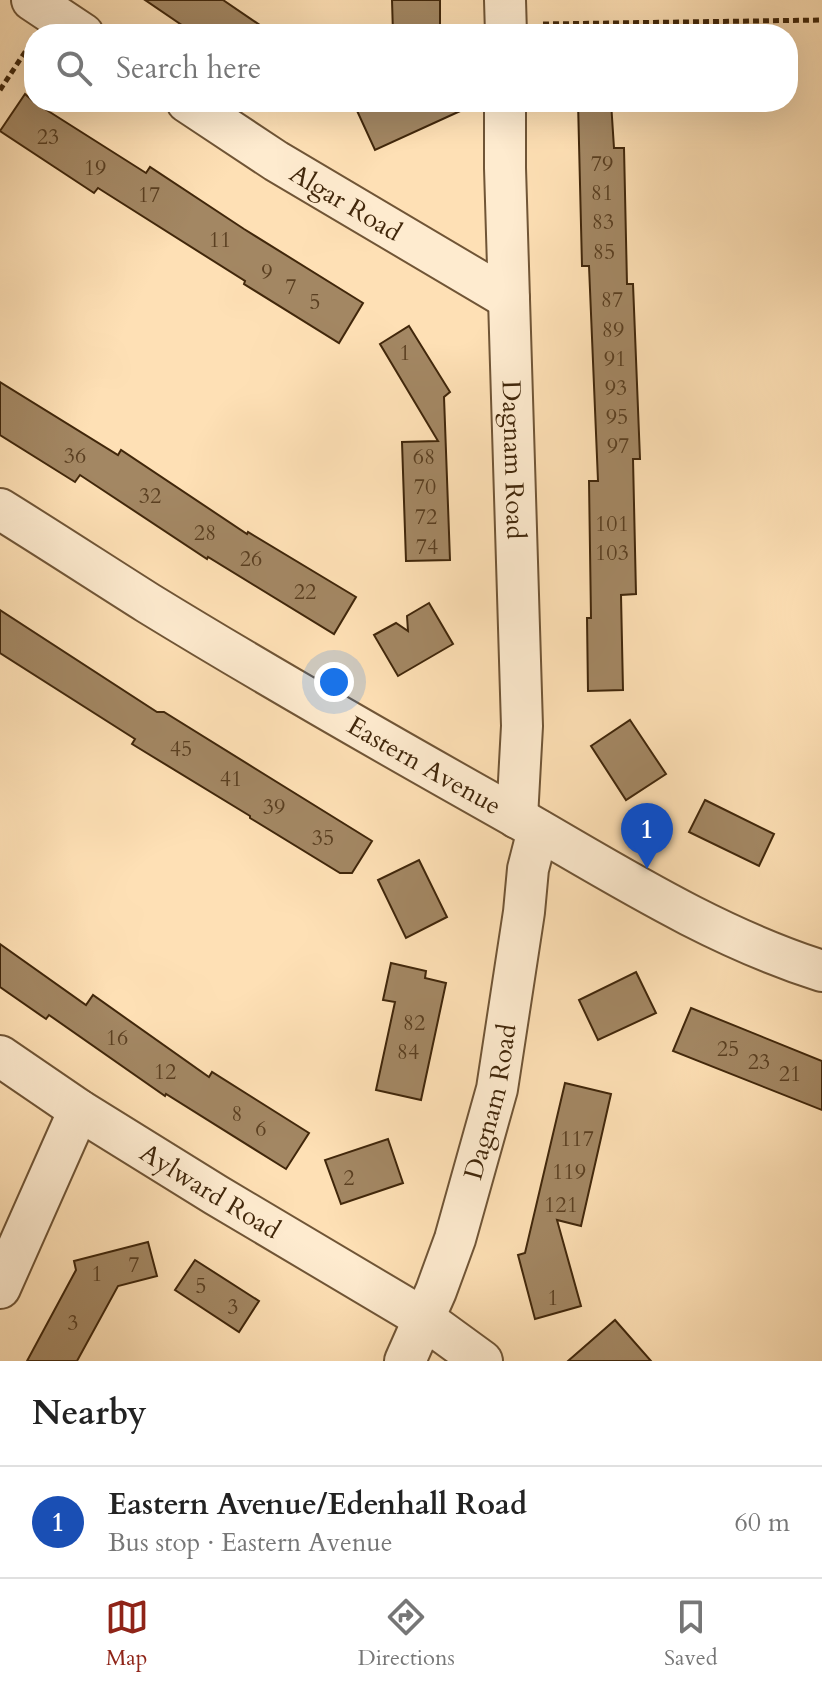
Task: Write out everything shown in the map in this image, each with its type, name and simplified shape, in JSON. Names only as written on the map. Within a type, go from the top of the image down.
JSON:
[{"type":"street","points":[[32,0],[68,24]]},
{"type":"street","name":"Algar Road","points":[[202,112],[276,161],[509,299]]},
{"type":"street","name":"Dagnam Road","points":[[405,1361],[455,1239],[497,1089],[528,869],[505,112]]},
{"type":"street","name":"Eastern Avenue","points":[[0,509],[149,604],[291,689],[608,872],[702,923],[822,971]]},
{"type":"street","name":"Aylward Road","points":[[0,1056],[79,1110],[229,1203],[423,1318],[482,1361]]},
{"type":"street","points":[[0,1288],[79,1110]]},
{"type":"path","points":[[505,20],[822,20]]},
{"type":"path","points":[[0,90],[24,54]]},
{"type":"building","points":[[145,0],[223,0],[258,24],[180,24]]},
{"type":"building","points":[[392,0],[440,0],[440,24],[393,24]]},
{"type":"building","points":[[24,95],[24,112],[50,112],[146,173],[150,167],[363,303],[339,343],[98,188],[94,193],[0,131]]},
{"type":"building","points":[[358,112],[458,112],[375,150]]},
{"type":"building","points":[[578,112],[612,112],[614,148],[624,148],[627,284],[633,284],[640,459],[633,459],[636,594],[621,595],[623,690],[588,691],[587,618],[591,618],[589,481],[598,481],[589,266],[582,266]]},
{"type":"building","points":[[409,326],[450,392],[444,397],[450,560],[406,561],[402,442],[438,441],[380,344]]},
{"type":"building","points":[[0,382],[118,455],[121,450],[247,534],[356,597],[334,634],[207,559],[80,475],[75,482],[0,435]]},
{"type":"building","points":[[429,603],[453,644],[398,676],[374,635],[396,623],[408,631],[407,616]]},
{"type":"building","points":[[0,610],[157,712],[164,712],[372,841],[352,873],[340,873],[250,818],[132,744],[135,739],[0,653]]},
{"type":"building","points":[[630,720],[666,774],[626,800],[591,746]]},
{"type":"building","points":[[705,800],[774,834],[759,866],[689,832]]},
{"type":"building","points":[[419,860],[447,917],[406,938],[378,880]]},
{"type":"building","points":[[0,944],[86,1005],[93,995],[209,1077],[212,1072],[309,1133],[286,1169],[165,1096],[49,1015],[46,1019],[0,987]]},
{"type":"building","points":[[391,963],[426,971],[425,978],[446,983],[421,1100],[376,1090],[395,1002],[383,1000]]},
{"type":"building","points":[[636,972],[656,1013],[598,1040],[579,1000]]},
{"type":"building","points":[[691,1008],[822,1061],[822,1110],[673,1051]]},
{"type":"building","points":[[565,1083],[611,1094],[581,1226],[557,1220],[581,1306],[535,1319],[518,1255],[525,1253]]},
{"type":"building","points":[[388,1139],[403,1183],[341,1204],[325,1160]]},
{"type":"building","points":[[148,1242],[157,1276],[118,1286],[77,1361],[27,1361],[76,1270],[74,1261]]},
{"type":"building","points":[[195,1260],[259,1301],[239,1332],[175,1290]]},
{"type":"building","points":[[615,1320],[651,1361],[568,1361]]},
{"type":"place","name":"Eastern Avenue/Edenhall Road","points":[[647,869]]}]
